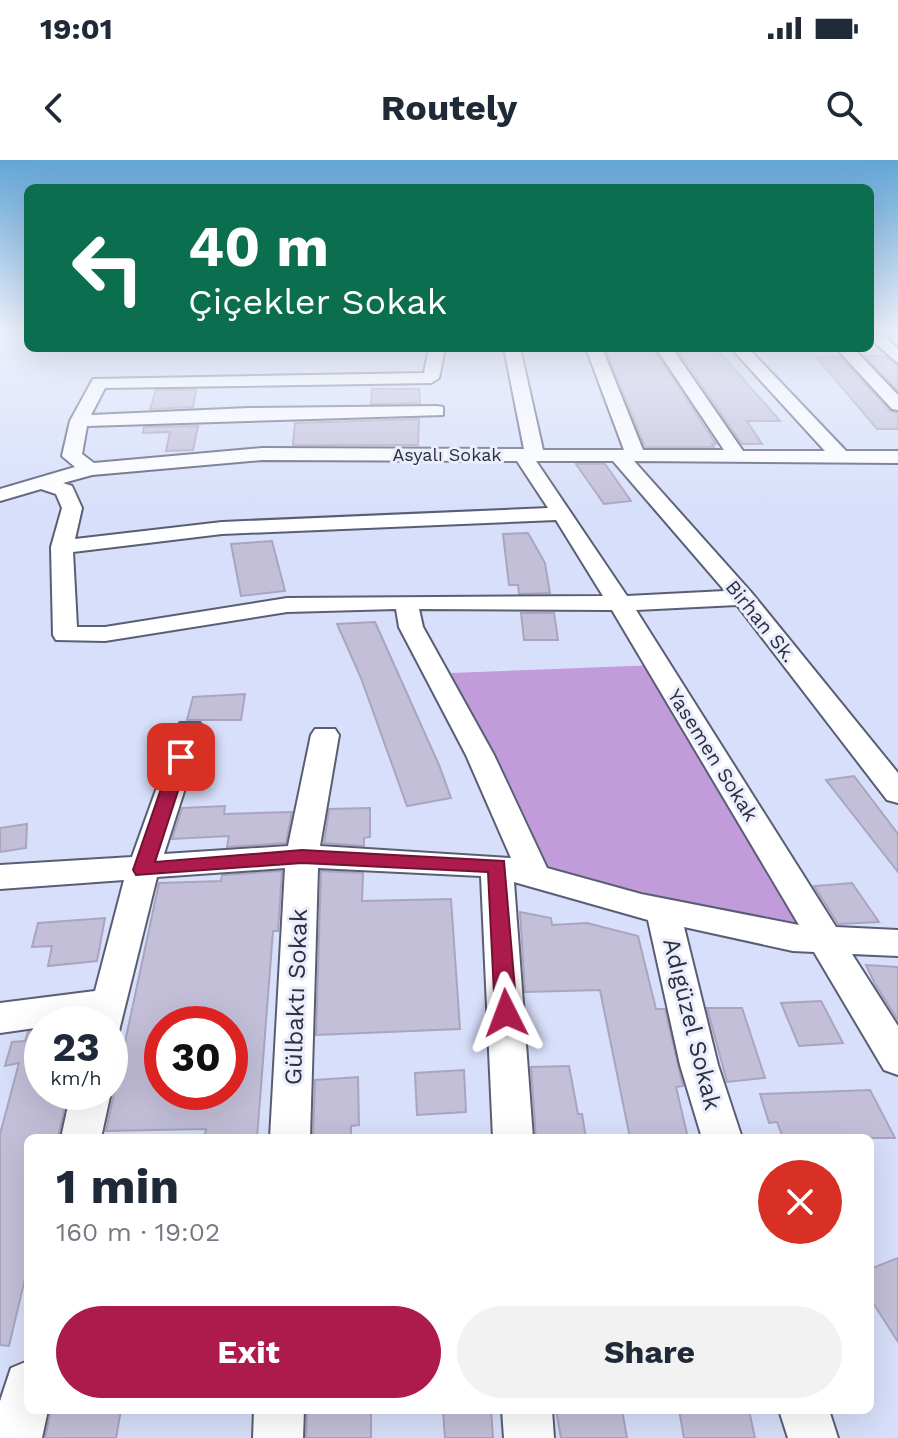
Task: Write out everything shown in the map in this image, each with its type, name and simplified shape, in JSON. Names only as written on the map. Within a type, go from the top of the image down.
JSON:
[{"type":"street","points":[[90,469],[72,456],[79,421],[95,391]]},
{"type":"street","points":[[253,391],[255,433]]},
{"type":"street","points":[[79,421],[255,433],[441,432],[433,391]]},
{"type":"street","points":[[519,391],[529,454]]},
{"type":"street","points":[[607,391],[626,454]]},
{"type":"street","points":[[693,391],[737,455]]},
{"type":"street","points":[[779,391],[839,455]]},
{"type":"street","name":"Asyalı Sokak","points":[[0,495],[90,469],[187,458],[255,433],[441,432],[529,454],[898,457]]},
{"type":"street","name":"Yasemen Sokak","points":[[529,454],[560,514],[620,603],[898,1059]]},
{"type":"street","name":"Birhan Sk.","points":[[626,454],[898,793]]},
{"type":"street","points":[[44,484],[65,490],[72,508],[62,547],[65,635],[105,634],[287,605],[620,603],[743,597]]},
{"type":"street","points":[[62,547],[222,528],[560,514]]},
{"type":"street","points":[[406,602],[411,627],[480,755],[534,875]]},
{"type":"street","points":[[109,1006],[143,870],[190,729]]},
{"type":"street","name":"Gülbaktı Sokak","points":[[290,1134],[302,856],[325,735]]},
{"type":"street","points":[[0,877],[143,870],[302,856],[497,866],[663,911],[793,938],[898,943]]},
{"type":"street","points":[[497,866],[513,1134]]},
{"type":"street","name":"Adıgüzel Sokak","points":[[663,911],[699,1065],[721,1134]]},
{"type":"street","points":[[0,1018],[24,1017]]},
{"type":"street","points":[[82,1134],[87,1110]]},
{"type":"street","points":[[17,1438],[24,1404]]},
{"type":"street","points":[[278,1438],[279,1414]]},
{"type":"street","points":[[527,1414],[529,1438]]},
{"type":"street","points":[[805,1414],[813,1438]]},
{"type":"shaded area","points":[[658,665],[828,942],[534,875],[451,673]]},
{"type":"building","points":[[156,391],[196,391],[193,407],[150,409]]},
{"type":"building","points":[[372,391],[419,391],[420,403],[371,404]]},
{"type":"building","points":[[622,391],[681,391],[716,444],[712,444],[714,447],[645,447]]},
{"type":"building","points":[[705,391],[753,391],[780,421],[747,421],[762,444],[742,444]]},
{"type":"building","points":[[845,391],[871,391],[890,411],[898,413],[898,429],[877,429]]},
{"type":"building","points":[[419,419],[418,445],[293,445],[295,423]]},
{"type":"building","points":[[198,426],[193,450],[166,451],[170,432],[143,433],[144,427]]},
{"type":"building","points":[[576,464],[605,464],[631,501],[604,504]]},
{"type":"building","points":[[528,533],[545,563],[550,593],[519,594],[518,585],[509,585],[503,534]]},
{"type":"building","points":[[272,541],[285,591],[241,596],[231,544]]},
{"type":"building","points":[[521,613],[554,613],[558,640],[524,640]]},
{"type":"building","points":[[375,622],[451,798],[407,806],[361,678],[337,624]]},
{"type":"building","points":[[245,694],[241,720],[187,720],[193,697]]},
{"type":"building","points":[[854,776],[898,834],[898,872],[826,780]]},
{"type":"building","points":[[225,806],[224,814],[292,812],[286,843],[227,847],[229,836],[172,839],[182,808]]},
{"type":"building","points":[[370,808],[370,837],[364,838],[364,846],[324,843],[329,809]]},
{"type":"building","points":[[27,824],[26,848],[0,852],[0,828]]},
{"type":"building","points":[[282,871],[278,931],[273,931],[257,1134],[205,1134],[206,1129],[106,1131],[110,1110],[128,1110],[128,1028],[159,883],[221,881],[222,875]]},
{"type":"building","points":[[321,871],[363,873],[362,901],[451,899],[460,1029],[316,1035]]},
{"type":"building","points":[[852,883],[879,922],[838,924],[814,886]]},
{"type":"building","points":[[520,912],[551,918],[552,925],[587,923],[638,936],[656,1009],[665,1009],[683,1086],[676,1087],[687,1134],[629,1134],[600,990],[525,992]]},
{"type":"building","points":[[105,918],[97,961],[48,966],[52,946],[32,947],[38,923]]},
{"type":"building","points":[[866,965],[898,967],[898,1020],[875,984]]},
{"type":"building","points":[[821,1001],[843,1043],[799,1046],[781,1003]]},
{"type":"building","points":[[707,1008],[742,1008],[765,1078],[727,1082]]},
{"type":"building","points":[[24,1041],[24,1110],[64,1110],[59,1134],[24,1134],[24,1283],[9,1346],[0,1345],[0,1134],[19,1063],[5,1066],[12,1042]]},
{"type":"building","points":[[569,1066],[578,1114],[582,1114],[585,1134],[536,1134],[531,1067]]},
{"type":"building","points":[[464,1070],[466,1112],[417,1115],[415,1073]]},
{"type":"building","points":[[358,1077],[359,1125],[351,1126],[351,1134],[313,1134],[315,1080]]},
{"type":"building","points":[[870,1090],[895,1138],[874,1138],[874,1134],[782,1134],[777,1122],[769,1123],[760,1094]]},
{"type":"building","points":[[898,1258],[898,1342],[874,1304],[874,1267]]},
{"type":"building","points":[[50,1414],[120,1414],[116,1438],[45,1438]]},
{"type":"building","points":[[307,1414],[371,1414],[371,1438],[306,1438]]},
{"type":"building","points":[[443,1414],[491,1414],[493,1438],[445,1438]]},
{"type":"building","points":[[557,1414],[623,1414],[627,1438],[561,1438]]},
{"type":"building","points":[[680,1414],[750,1414],[755,1438],[684,1438]]},
{"type":"route","points":[[181,757],[143,870],[302,856],[497,866],[506,1013]]}]
